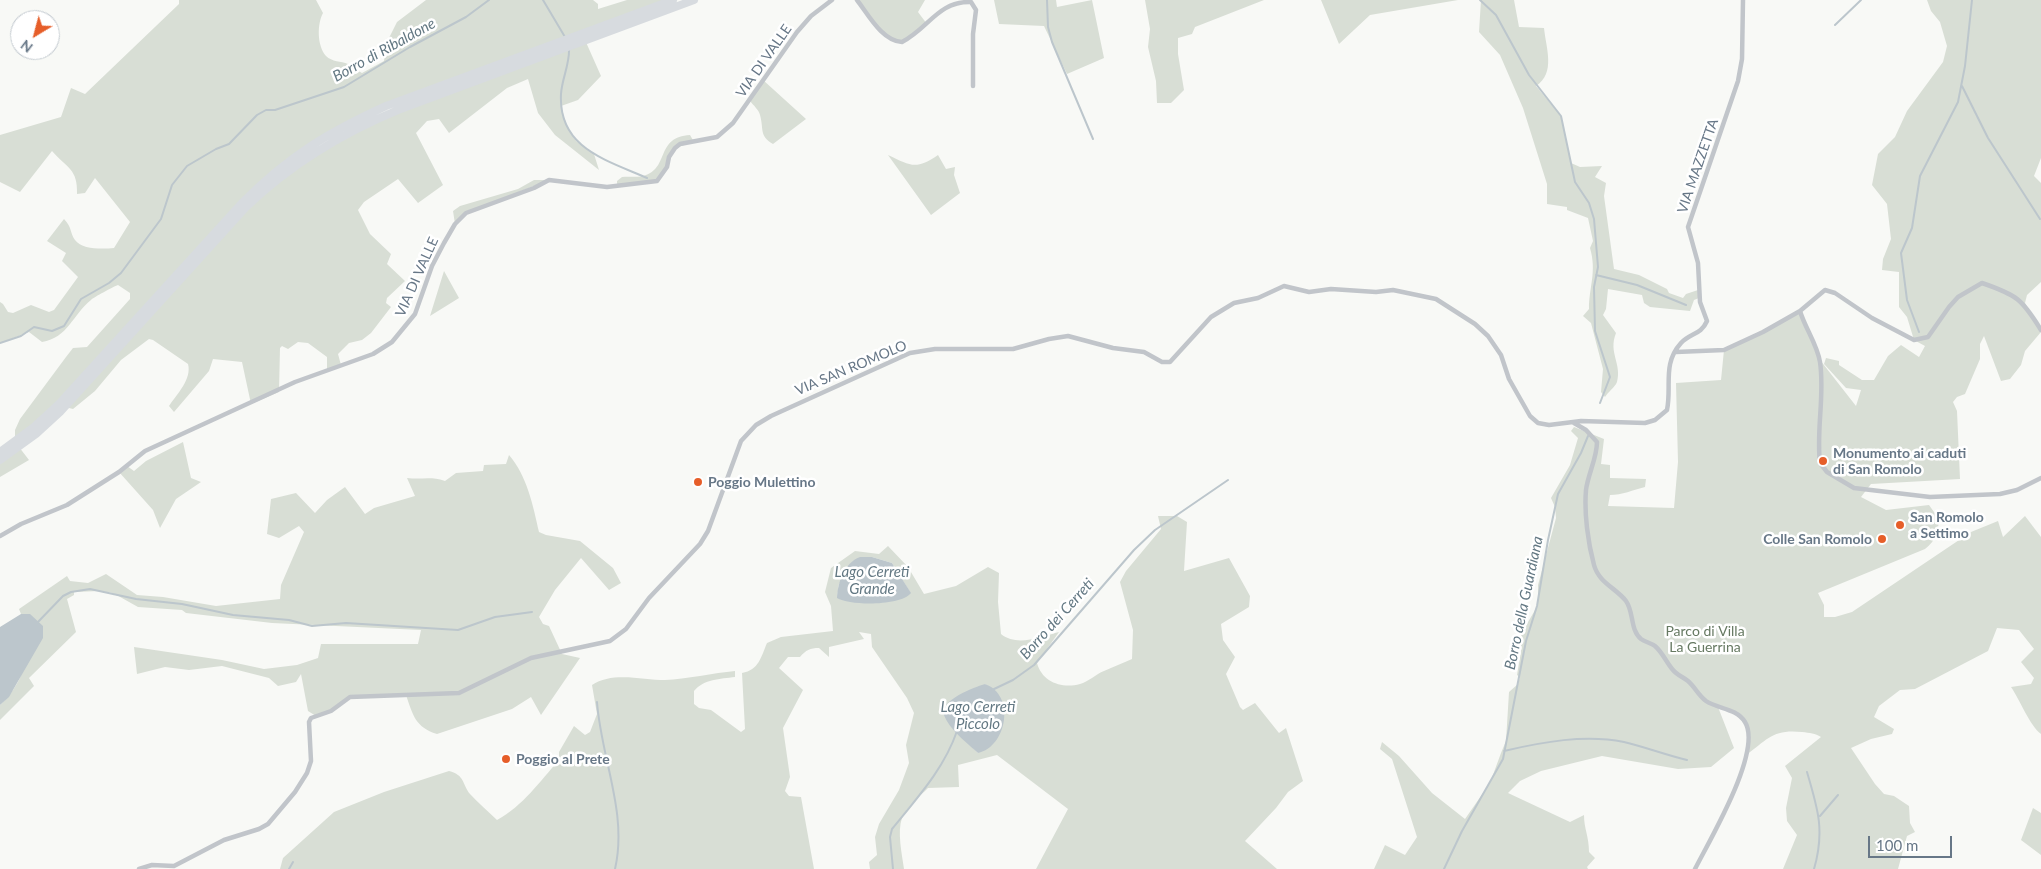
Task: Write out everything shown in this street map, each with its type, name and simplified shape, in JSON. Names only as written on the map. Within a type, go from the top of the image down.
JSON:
[{"type":"highway","points":[[0,452],[34,427],[59,404],[243,202],[272,173],[301,151],[343,126],[395,103],[673,0]]},
{"type":"highway","points":[[0,460],[36,434],[60,412],[246,207],[279,177],[305,158],[352,130],[398,110],[694,0]]},
{"type":"street","name":"VIA DI VALLE","points":[[0,536],[21,524],[67,506],[118,473],[145,451],[296,382],[373,354],[392,342],[415,314],[440,251],[455,224],[466,213],[534,188],[549,180],[607,187],[657,181],[667,167],[669,157],[680,144],[717,137],[733,123],[797,32],[811,16],[832,0]]},
{"type":"street","points":[[856,0],[885,35],[891,40],[902,42],[944,8],[955,2],[971,2],[976,10],[973,34],[973,86]]},
{"type":"street","name":"VIA MAZZETTA","points":[[1676,352],[1686,339],[1700,332],[1707,321],[1700,302],[1698,263],[1688,226],[1738,82],[1742,59],[1743,0]]},
{"type":"street","points":[[1676,352],[1724,350],[1763,332],[1800,310],[1820,293],[1830,290],[1872,318],[1914,340],[1928,337],[1948,307],[1958,297],[1982,283],[1998,289],[2025,304],[2041,330]]},
{"type":"street","name":"VIA SAN ROMOLO","points":[[139,869],[152,865],[174,866],[224,840],[259,829],[268,824],[295,792],[307,773],[311,761],[309,722],[311,718],[331,711],[350,697],[459,693],[531,658],[551,652],[588,648],[610,642],[620,636],[649,598],[704,538],[740,441],[756,425],[771,416],[903,355],[936,349],[1013,349],[1049,338],[1068,336],[1113,348],[1144,352],[1162,362],[1170,362],[1211,317],[1234,304],[1258,298],[1284,286],[1309,292],[1332,289],[1376,292],[1393,290],[1436,299],[1482,330],[1502,355],[1509,379],[1530,416],[1538,423],[1549,425],[1581,421],[1645,422],[1662,416],[1667,410],[1669,400],[1667,378],[1669,367],[1676,352]]},
{"type":"street","points":[[1800,310],[1820,360],[1822,416],[1818,445],[1820,463],[1842,482],[1854,488],[1930,497],[2000,494],[2017,490],[2041,478]]},
{"type":"street","points":[[1574,423],[1586,430],[1597,442],[1586,490],[1594,566],[1601,579],[1626,600],[1631,610],[1636,632],[1641,639],[1653,645],[1675,673],[1688,681],[1708,702],[1737,714],[1745,722],[1748,730],[1749,744],[1736,786],[1706,852],[1695,869]]},
{"type":"green space","points":[[179,0],[316,0],[323,13],[319,35],[323,52],[328,58],[348,64],[362,73],[384,61],[386,44],[397,22],[426,0],[593,0],[598,4],[598,9],[627,0],[673,0],[412,96],[301,151],[73,389],[15,441],[15,430],[20,419],[66,357],[73,348],[87,347],[130,299],[130,293],[118,285],[100,294],[85,306],[70,325],[58,336],[42,342],[29,332],[0,343],[0,302],[8,312],[13,313],[31,305],[49,312],[54,310],[78,277],[62,261],[66,253],[47,241],[64,219],[78,243],[82,246],[99,249],[114,248],[130,222],[95,178],[85,193],[77,194],[76,179],[67,165],[52,151],[20,192],[0,182],[0,135],[61,117],[71,88],[85,94],[179,4]]},
{"type":"green space","points":[[857,0],[925,0],[918,12],[927,24],[902,42],[885,35]]},
{"type":"green space","points":[[994,0],[1056,0],[1057,7],[1092,0],[1104,58],[1067,74],[1044,26],[999,24]]},
{"type":"green space","points":[[1145,0],[1264,0],[1195,27],[1192,34],[1178,38],[1178,54],[1184,90],[1171,103],[1157,103],[1156,81],[1148,47],[1150,29]]},
{"type":"green space","points":[[1321,0],[1458,0],[1370,15],[1339,44]]},
{"type":"green space","points":[[1481,0],[1514,0],[1519,27],[1544,28],[1548,52],[1548,67],[1542,81],[1536,86],[1561,116],[1571,163],[1580,167],[1602,166],[1595,177],[1606,183],[1604,196],[1614,269],[1639,275],[1667,289],[1669,293],[1683,298],[1686,294],[1698,290],[1699,298],[1694,300],[1690,311],[1650,307],[1644,303],[1642,295],[1608,289],[1606,309],[1603,315],[1616,333],[1613,346],[1618,375],[1616,384],[1605,397],[1601,392],[1603,369],[1591,323],[1583,316],[1589,309],[1593,272],[1590,248],[1593,241],[1588,218],[1567,210],[1567,207],[1547,204],[1547,184],[1523,108],[1500,55],[1479,32]]},
{"type":"green space","name":"Parco di Villa La Guerrina","points":[[1927,0],[2041,0],[2041,158],[2034,176],[2041,183],[2041,282],[2027,295],[2025,303],[2041,332],[2025,351],[2021,365],[2010,379],[2001,381],[1984,336],[1980,344],[1980,359],[1965,394],[1957,397],[1953,402],[1957,411],[1960,479],[1871,484],[1861,497],[1886,510],[1929,505],[1939,519],[1937,532],[1932,542],[1925,549],[1818,593],[1824,605],[1824,617],[1835,617],[1852,612],[1971,532],[1998,521],[2003,537],[2025,516],[2041,537],[2041,734],[2029,719],[2011,687],[2031,684],[2034,678],[2021,662],[2034,649],[2019,630],[1997,628],[1988,651],[1915,689],[1900,690],[1879,706],[1874,717],[1894,729],[1892,734],[1871,739],[1851,748],[1884,794],[1894,796],[1909,806],[1910,823],[1915,832],[1907,836],[1898,869],[1783,869],[1797,835],[1787,821],[1786,808],[1792,778],[1785,766],[1821,737],[1810,733],[1784,732],[1771,736],[1746,755],[1748,730],[1737,714],[1718,707],[1734,748],[1711,767],[1678,769],[1602,756],[1541,771],[1520,781],[1508,793],[1570,822],[1584,815],[1589,852],[1595,858],[1587,867],[1588,869],[1374,869],[1385,845],[1405,855],[1417,837],[1392,759],[1380,749],[1382,742],[1399,756],[1432,793],[1465,819],[1490,783],[1506,741],[1509,692],[1518,684],[1520,677],[1517,675],[1521,652],[1521,634],[1538,605],[1538,585],[1556,518],[1555,507],[1551,498],[1570,465],[1578,438],[1571,431],[1574,427],[1604,439],[1601,464],[1610,465],[1610,478],[1646,479],[1645,487],[1610,495],[1608,506],[1674,508],[1678,462],[1676,383],[1721,380],[1724,350],[1800,311],[1820,360],[1856,406],[1861,390],[1846,388],[1824,364],[1826,358],[1839,361],[1839,365],[1862,380],[1874,380],[1888,356],[1901,345],[1919,357],[1925,346],[1914,340],[1907,317],[1899,307],[1899,272],[1882,270],[1883,259],[1891,239],[1887,204],[1872,185],[1878,154],[1895,137],[1907,111],[1943,62],[1947,46],[1940,22],[1931,11]]},
{"type":"green space","points":[[585,40],[601,76],[578,100],[561,106],[566,124],[576,141],[594,154],[599,170],[555,135],[538,113],[528,79],[507,88],[449,133],[439,119],[427,121],[416,133],[443,185],[418,203],[398,179],[364,202],[358,210],[370,234],[391,254],[387,264],[405,281],[387,298],[386,303],[391,307],[371,333],[362,340],[349,343],[338,354],[341,365],[327,370],[327,357],[308,343],[298,342],[288,349],[282,346],[280,348],[279,392],[251,404],[242,362],[213,359],[209,371],[174,412],[169,406],[186,381],[189,370],[188,364],[149,339],[121,360],[95,391],[73,409],[65,407],[256,198],[352,130]]},
{"type":"green space","points":[[763,80],[806,119],[773,144],[764,135],[759,113],[750,101]]},
{"type":"green space","points":[[690,135],[694,142],[675,148],[667,167],[657,181],[617,186],[617,181],[622,177],[643,176],[653,171],[658,166],[667,146],[672,141],[679,137]]},
{"type":"green space","points":[[888,155],[913,165],[924,163],[938,155],[946,169],[955,167],[954,175],[960,193],[931,215]]},
{"type":"green space","points":[[534,180],[549,180],[466,213],[455,224],[453,211],[460,206],[518,189]]},
{"type":"green space","points":[[444,271],[459,298],[430,316]]},
{"type":"green space","points":[[183,442],[191,478],[201,482],[176,499],[160,528],[153,510],[119,472],[127,466],[134,471],[146,461]]},
{"type":"green space","points":[[19,447],[29,460],[0,477],[0,460]]},
{"type":"green space","points":[[509,455],[525,481],[539,532],[580,541],[613,568],[621,583],[609,590],[581,558],[555,590],[539,617],[543,624],[549,626],[562,654],[580,658],[541,715],[531,697],[512,709],[437,734],[419,724],[406,695],[350,697],[331,711],[316,716],[308,711],[301,674],[296,682],[278,686],[269,678],[222,666],[189,670],[165,667],[137,674],[134,647],[222,660],[264,669],[297,665],[318,658],[321,644],[418,644],[421,630],[272,623],[186,613],[182,610],[138,607],[113,593],[100,591],[74,592],[74,595],[67,599],[76,632],[29,678],[34,686],[0,720],[0,705],[16,685],[25,663],[27,652],[30,615],[21,614],[19,609],[67,576],[70,581],[88,583],[106,574],[137,595],[163,597],[216,606],[280,599],[281,585],[304,532],[299,526],[279,538],[267,534],[271,499],[296,493],[315,513],[327,500],[345,487],[365,514],[374,508],[415,496],[407,478],[445,481],[456,473],[483,471],[484,465],[506,464]]},
{"type":"green space","points":[[1158,516],[1177,516],[1187,522],[1184,571],[1229,558],[1250,596],[1249,607],[1221,624],[1223,640],[1235,657],[1226,674],[1243,710],[1255,703],[1279,733],[1286,728],[1303,781],[1288,792],[1276,808],[1245,841],[1277,869],[1036,869],[1068,809],[997,755],[958,765],[959,787],[928,788],[910,806],[902,818],[900,830],[904,869],[870,869],[869,862],[877,855],[875,837],[879,824],[899,790],[909,763],[906,745],[914,713],[907,698],[872,647],[871,634],[859,632],[864,639],[829,647],[829,657],[819,648],[813,648],[806,651],[800,657],[788,657],[779,668],[803,690],[783,728],[790,777],[785,791],[789,796],[801,797],[814,869],[280,869],[283,858],[334,812],[384,792],[449,771],[461,777],[470,794],[497,820],[515,808],[559,760],[559,752],[574,726],[585,735],[590,732],[597,714],[592,685],[609,678],[628,677],[665,680],[735,671],[735,677],[713,680],[698,687],[694,691],[694,704],[699,708],[711,710],[741,732],[745,729],[742,673],[756,666],[767,643],[781,637],[833,631],[831,606],[825,592],[831,568],[855,551],[879,554],[888,546],[908,567],[924,594],[956,586],[988,567],[999,573],[998,602],[1001,634],[1014,640],[1029,640],[1059,632],[1037,663],[1040,670],[1048,679],[1060,685],[1066,686],[1083,683],[1101,672],[1132,659],[1133,630],[1120,582],[1126,571],[1161,529]],"holes":[[[872,557],[892,563],[910,592],[837,598],[839,584]],[[985,684],[994,690],[1004,710],[978,753],[953,727]]]},
{"type":"green space","points":[[2033,808],[2041,813],[2041,855],[2021,840]]},
{"type":"water","name":"Lago Cerreti Grande","points":[[860,557],[872,557],[892,563],[911,593],[897,600],[875,603],[844,601],[837,598],[839,586],[846,568]]},
{"type":"water","points":[[21,614],[30,614],[43,626],[43,638],[9,697],[0,705],[0,627]]},
{"type":"water","name":"Lago Cerreti Piccolo","points":[[985,684],[995,690],[1001,699],[1004,709],[1004,720],[996,741],[988,749],[978,753],[959,736],[946,720],[944,709],[952,699]]},
{"type":"waterway","name":"Borro di Ribaldone","points":[[0,343],[21,336],[34,327],[52,331],[64,326],[81,299],[109,283],[121,273],[161,219],[172,185],[187,166],[216,149],[229,144],[257,115],[266,110],[275,110],[344,87],[410,47],[466,17],[489,0]]},
{"type":"waterway","points":[[543,0],[565,37]]},
{"type":"waterway","points":[[1047,0],[1048,27],[1052,42],[1093,139]]},
{"type":"waterway","name":"Borro di Ribaldone","points":[[1480,0],[1496,15],[1529,75],[1561,116],[1575,182],[1589,203],[1594,219],[1598,267],[1594,287],[1595,331],[1610,377],[1600,403]]},
{"type":"waterway","points":[[1835,25],[1861,0]]},
{"type":"waterway","points":[[1919,332],[1907,300],[1901,253],[1912,228],[1920,176],[1958,102],[1965,66],[1972,0]]},
{"type":"waterway","points":[[569,48],[561,94],[562,112],[567,127],[576,140],[587,150],[647,178]]},
{"type":"waterway","points":[[1962,86],[1988,138],[2040,219]]},
{"type":"waterway","points":[[1596,275],[1637,285],[1686,305]]},
{"type":"waterway","name":"Borro della Guardiana","points":[[1444,869],[1462,831],[1503,759],[1526,641],[1537,606],[1558,494],[1581,453],[1588,436]]},
{"type":"waterway","name":"Borro dei Cerreti","points":[[992,690],[1013,680],[1034,665],[1134,550],[1155,530],[1228,480]]},
{"type":"waterway","points":[[37,623],[63,596],[71,592],[90,589],[136,599],[182,604],[233,615],[289,620],[312,626],[346,623],[458,630],[495,617],[532,612]]},
{"type":"waterway","points":[[597,702],[599,723],[616,806],[618,848],[615,869]]},
{"type":"waterway","name":"Borro dei Cerreti","points":[[893,869],[890,837],[892,829],[937,771],[952,745],[957,731]]},
{"type":"waterway","points":[[1504,751],[1548,742],[1594,739],[1624,742],[1687,760]]},
{"type":"waterway","points":[[1807,772],[1817,809],[1820,831],[1814,869]]},
{"type":"waterway","points":[[1820,816],[1838,795]]},
{"type":"waterway","points":[[289,869],[293,862]]},
{"type":"place","name":"Monumento ai caduti di San Romolo","points":[[1823,461]]},
{"type":"place","name":"Poggio Mulettino","points":[[698,482]]},
{"type":"place","name":"San Romolo a Settimo","points":[[1900,525]]},
{"type":"place","name":"Colle San Romolo","points":[[1882,539]]},
{"type":"place","name":"Poggio al Prete","points":[[506,759]]}]
